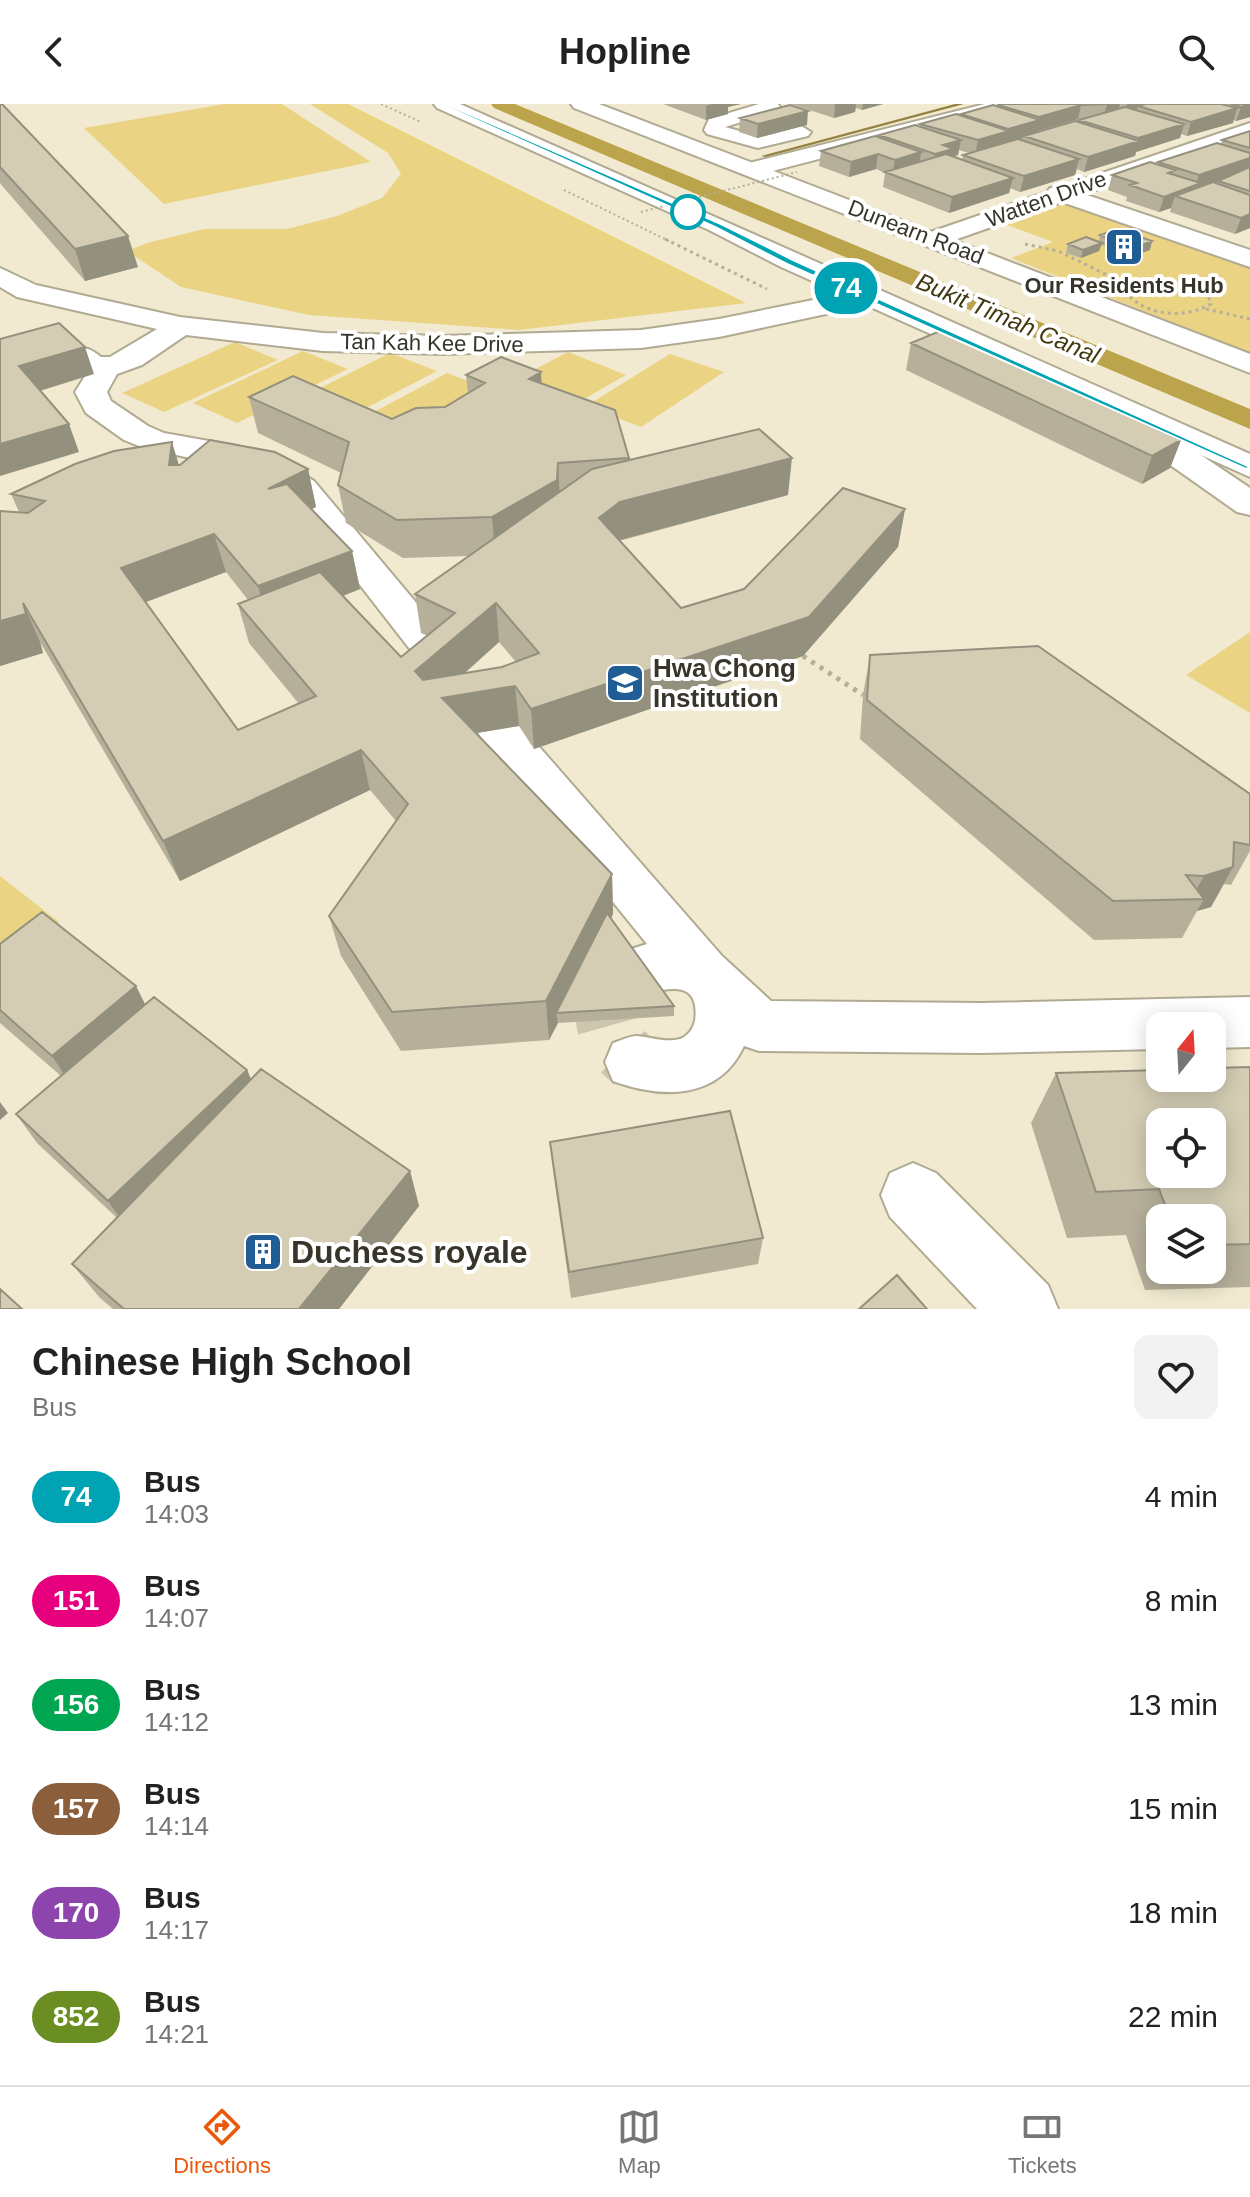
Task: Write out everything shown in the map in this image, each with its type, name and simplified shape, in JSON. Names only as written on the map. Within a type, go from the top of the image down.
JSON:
[{"type":"main road","points":[[444,104],[1250,467]]},
{"type":"main road","name":"Dunearn Road","points":[[581,104],[1250,364]]},
{"type":"main road","points":[[753,169],[878,129],[1008,104]]},
{"type":"main road","points":[[770,107],[716,123],[714,130],[758,142],[832,125],[878,129]]},
{"type":"main road","name":"Watten Drive","points":[[934,239],[1058,193],[1250,129]]},
{"type":"main road","points":[[1058,193],[1247,256]]},
{"type":"main road","points":[[0,276],[27,291],[145,332],[136,359],[107,352],[91,392],[97,406],[142,449],[262,464],[302,488],[445,665]]},
{"type":"main road","name":"Tan Kah Kee Drive","points":[[145,332],[180,326],[323,342],[442,345],[601,342],[719,328],[868,297]]},
{"type":"main road","points":[[1086,392],[1250,504]]},
{"type":"main road","points":[[498,729],[710,979],[759,1026],[981,1028],[1250,1022]]},
{"type":"main road","points":[[628,973],[645,966],[664,964],[710,979]]},
{"type":"main road","points":[[634,1062],[654,1068],[674,1068],[693,1063],[709,1051],[720,1037],[724,1020],[710,979]]},
{"type":"main road","points":[[913,1195],[1024,1309]]},
{"type":"path","points":[[641,212],[797,172]]},
{"type":"path","points":[[1017,242],[1058,251],[1114,278]]},
{"type":"path","points":[[1205,309],[1212,299],[1207,293],[1172,279],[1133,281],[1123,289],[1131,300],[1154,310],[1184,313],[1205,309],[1250,319]]},
{"type":"path","points":[[803,656],[863,695]]},
{"type":"shaded area","points":[[224,104],[282,104],[371,162],[164,204],[84,128]]},
{"type":"shaded area","points":[[310,104],[348,104],[746,303],[519,330],[309,315],[181,287],[127,251],[204,229],[287,229],[337,216],[382,198],[401,174],[388,153]]},
{"type":"shaded area","points":[[1067,201],[1250,265],[1250,353],[1011,258],[1053,242],[1002,223]]},
{"type":"shaded area","points":[[235,342],[278,360],[164,412],[122,393]]},
{"type":"shaded area","points":[[303,351],[348,369],[237,423],[193,403]]},
{"type":"shaded area","points":[[568,352],[626,375],[570,407],[511,382]]},
{"type":"shaded area","points":[[390,353],[437,371],[332,426],[286,405]]},
{"type":"shaded area","points":[[670,354],[724,372],[641,427],[586,406]]},
{"type":"shaded area","points":[[447,373],[497,392],[394,449],[344,428]]},
{"type":"shaded area","points":[[1250,632],[1250,713],[1186,675]]},
{"type":"shaded area","points":[[0,876],[59,922],[0,968]]},
{"type":"building","points":[[0,104],[128,236],[75,249],[0,167]]},
{"type":"building","points":[[1000,104],[1107,104],[1081,105],[1039,117]]},
{"type":"building","points":[[1221,104],[1237,108],[1191,122],[1138,106]]},
{"type":"building","points":[[790,105],[808,111],[758,124],[740,118]]},
{"type":"building","points":[[993,105],[1040,120],[1008,129],[961,114]]},
{"type":"building","points":[[1125,107],[1184,124],[1138,138],[1079,120]]},
{"type":"building","points":[[956,114],[1009,131],[978,140],[920,124]]},
{"type":"building","points":[[1075,121],[1139,141],[1088,157],[1024,136]]},
{"type":"building","points":[[915,125],[961,140],[943,145],[953,149],[935,154],[879,135]]},
{"type":"building","points":[[1250,131],[1250,148],[1222,140]]},
{"type":"building","points":[[875,136],[921,152],[895,160],[878,154],[851,162],[821,151]]},
{"type":"building","points":[[1018,139],[1079,159],[1024,176],[963,155]]},
{"type":"building","points":[[1217,143],[1250,153],[1250,158],[1199,175],[1158,162]]},
{"type":"building","points":[[946,154],[1013,178],[952,197],[885,172]]},
{"type":"building","points":[[1150,162],[1175,170],[1168,173],[1201,183],[1164,197],[1112,175]]},
{"type":"building","points":[[1250,167],[1250,191],[1218,181]]},
{"type":"building","points":[[1213,182],[1250,195],[1250,214],[1241,218],[1175,196]]},
{"type":"building","points":[[1118,229],[1152,241],[1135,248],[1100,235]]},
{"type":"building","points":[[1086,237],[1102,243],[1083,250],[1068,244]]},
{"type":"building","points":[[59,323],[85,347],[19,366],[69,424],[0,444],[0,339]]},
{"type":"building","points":[[940,331],[1181,440],[1152,456],[911,343]]},
{"type":"building","points":[[501,357],[541,372],[529,379],[615,410],[629,458],[558,463],[557,480],[492,517],[397,520],[338,485],[349,442],[249,397],[293,376],[392,419],[416,408],[445,407],[485,383],[466,375]]},
{"type":"building","points":[[759,429],[792,458],[620,502],[599,518],[681,608],[744,589],[843,488],[905,509],[809,617],[531,709],[515,686],[442,698],[612,874],[546,1001],[392,1012],[329,916],[408,804],[361,750],[163,841],[23,603],[26,614],[0,621],[0,511],[28,513],[45,501],[11,494],[75,464],[114,451],[172,442],[169,465],[180,465],[210,440],[275,452],[308,469],[268,489],[287,484],[352,551],[258,586],[214,534],[121,568],[238,730],[316,696],[238,604],[320,572],[401,657],[455,613],[415,594],[592,469]],"holes":[[[496,603],[539,653],[502,667],[423,680],[415,671]]]},
{"type":"building","points":[[1038,646],[1250,794],[1250,845],[1234,842],[1233,867],[1204,876],[1186,875],[1204,899],[1113,901],[867,700],[870,655]]},
{"type":"building","points":[[42,912],[136,986],[52,1056],[0,1010],[0,944]]},
{"type":"building","points":[[607,913],[674,1006],[556,1013]]},
{"type":"building","points":[[154,997],[247,1070],[108,1201],[16,1114]]},
{"type":"building","points":[[1250,1067],[1250,1244],[1226,1245],[1226,1204],[1165,1204],[1159,1189],[1096,1192],[1056,1073],[1146,1070],[1146,1092],[1226,1092],[1226,1068]]},
{"type":"building","name":"Duchess royale","points":[[261,1069],[410,1171],[299,1309],[124,1309],[72,1264]]},
{"type":"building","points":[[730,1111],[763,1238],[569,1272],[550,1142]]},
{"type":"building","points":[[897,1275],[927,1309],[859,1309]]},
{"type":"building","points":[[0,1289],[22,1309],[0,1309]]},
{"type":"waterway","name":"Bukit Timah Canal","points":[[500,104],[1250,420]]},
{"type":"waterway","points":[[764,156],[961,104]]},
{"type":"tunnel","points":[[628,973],[611,997],[606,1019],[614,1040],[634,1062]]},
{"type":"bus line","name":"74","points":[[444,104],[1250,467]]},
{"type":"place","name":"Our Residents Hub","points":[[1124,247]]},
{"type":"place","name":"Hwa Chong Institution","points":[[625,683]]},
{"type":"place","name":"Duchess royale","points":[[263,1252]]}]
